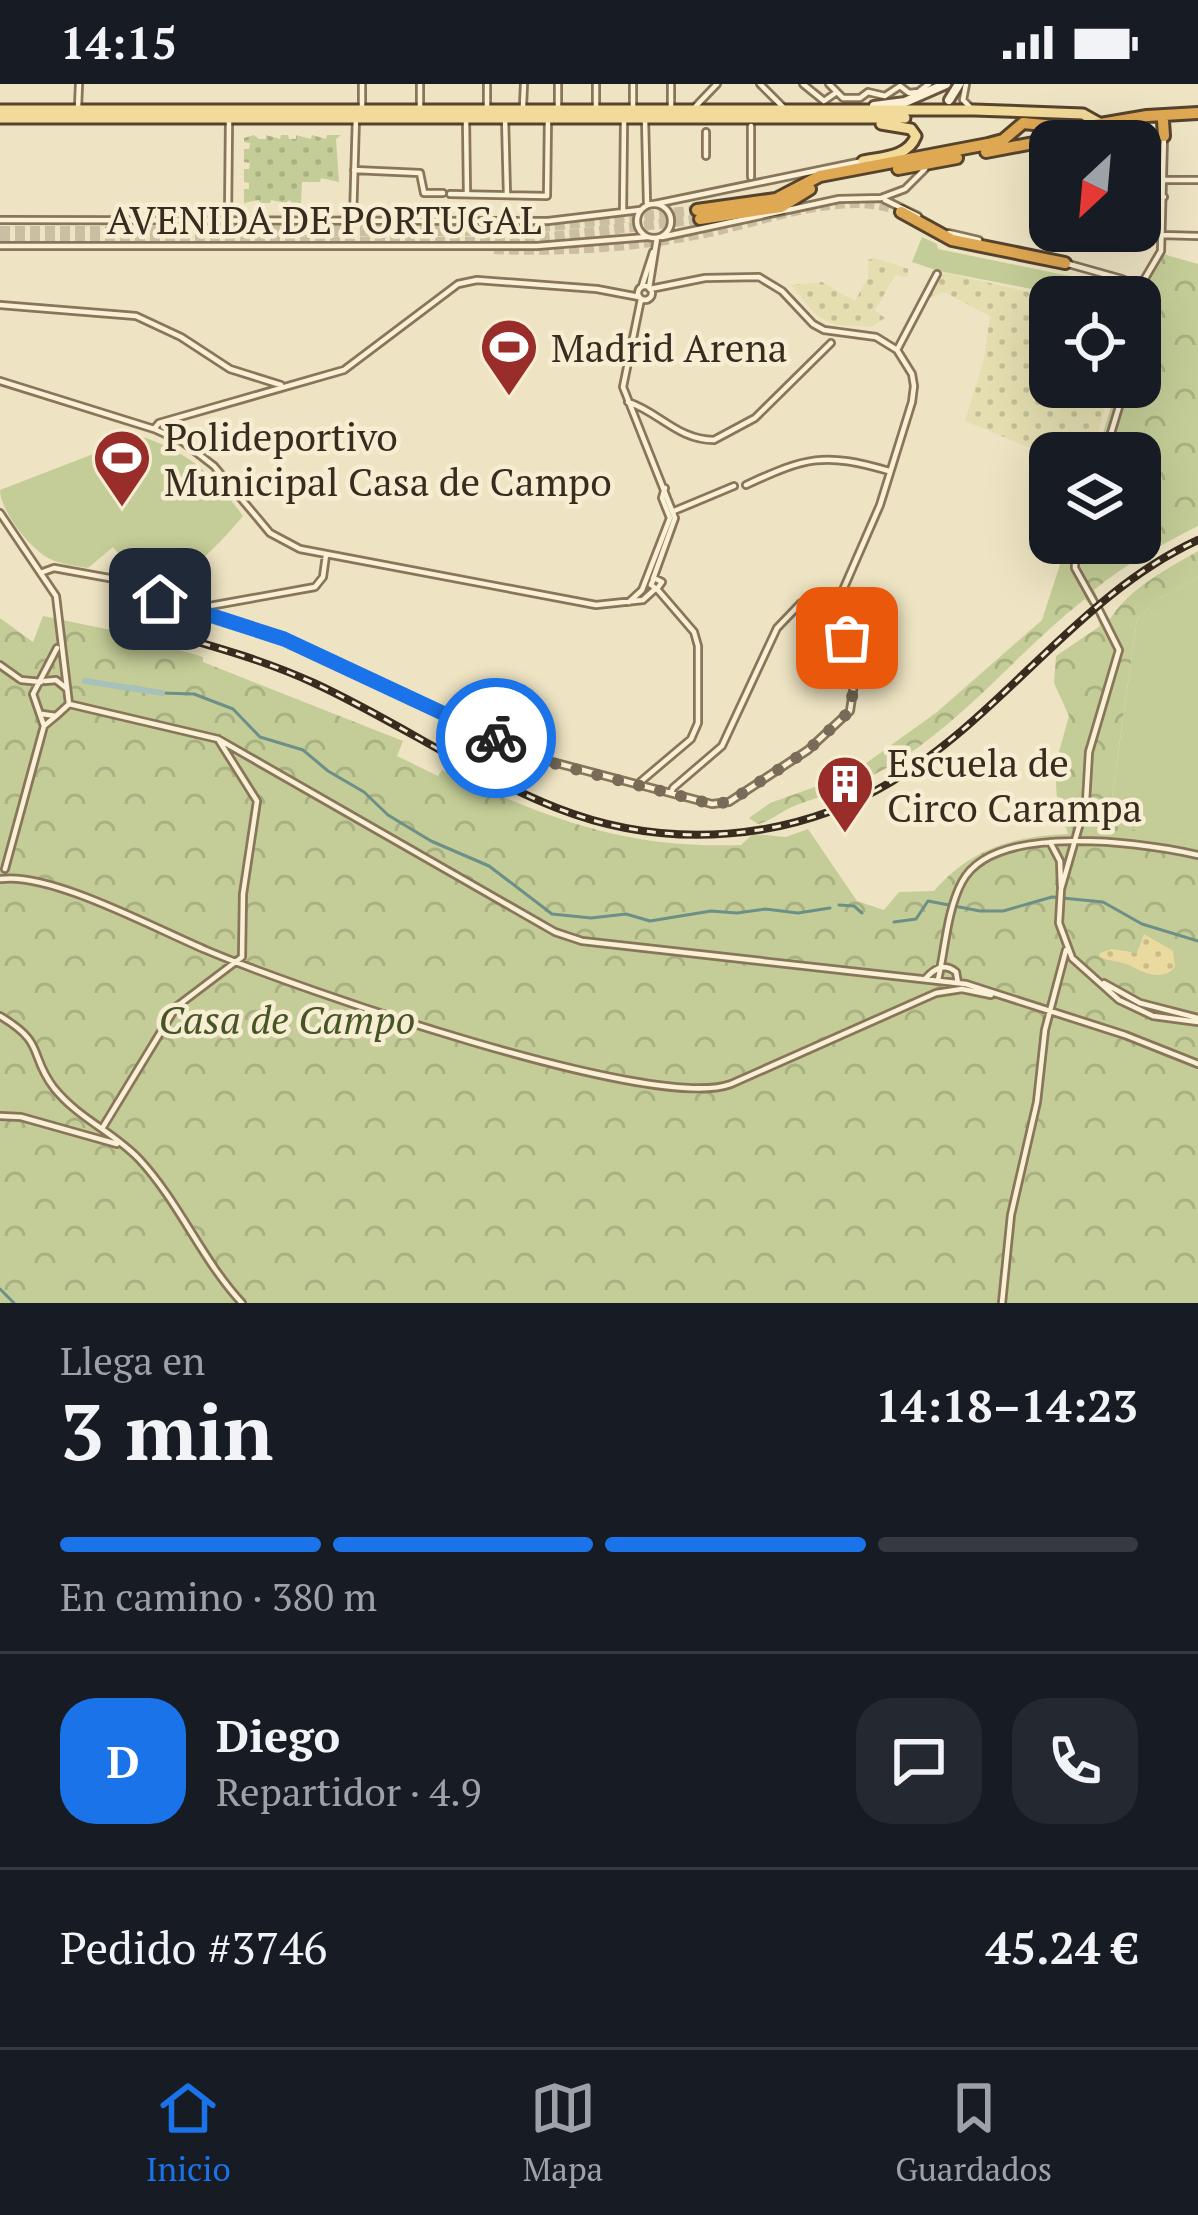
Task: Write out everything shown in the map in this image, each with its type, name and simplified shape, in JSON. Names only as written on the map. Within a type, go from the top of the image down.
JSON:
[{"type":"highway","points":[[1141,120],[1198,116]]},
{"type":"highway","points":[[1164,136],[1163,121],[1198,116]]},
{"type":"highway","points":[[1029,124],[1018,125],[1003,140],[820,176],[776,199],[698,215],[781,207],[824,182],[1029,144]]},
{"type":"highway","points":[[901,212],[944,237],[1065,263]]},
{"type":"main road","points":[[811,110],[904,102],[946,84]]},
{"type":"main road","points":[[949,100],[963,84]]},
{"type":"main road","points":[[0,114],[466,118],[596,112],[974,110],[1083,114],[1094,120]]},
{"type":"main road","points":[[419,116],[523,112],[910,117]]},
{"type":"main road","points":[[774,118],[898,125],[914,131],[916,139],[906,152],[863,161]]},
{"type":"street","points":[[76,114],[80,84]]},
{"type":"street","points":[[353,221],[362,84]]},
{"type":"street","points":[[419,116],[420,84]]},
{"type":"street","points":[[487,84],[487,112]]},
{"type":"street","points":[[523,112],[524,84]]},
{"type":"street","points":[[354,170],[420,172],[424,193],[548,196],[551,114],[558,84]]},
{"type":"street","points":[[596,84],[596,112]]},
{"type":"street","points":[[623,212],[633,84]]},
{"type":"street","points":[[671,84],[671,111]]},
{"type":"street","points":[[692,115],[717,84]]},
{"type":"street","points":[[760,84],[786,110]]},
{"type":"street","points":[[803,84],[824,101],[838,94],[860,98],[868,92]]},
{"type":"street","points":[[829,84],[838,94]]},
{"type":"street","points":[[860,84],[868,92],[885,95],[899,85],[909,93],[928,84]]},
{"type":"street","points":[[963,84],[963,100],[974,110]]},
{"type":"street","points":[[227,220],[233,115]]},
{"type":"street","points":[[505,115],[507,195]]},
{"type":"street","points":[[632,115],[648,207],[637,226],[654,238]]},
{"type":"street","points":[[466,118],[467,194]]},
{"type":"street","points":[[751,126],[751,177]]},
{"type":"street","points":[[706,156],[708,130]]},
{"type":"street","points":[[1145,276],[1160,256],[1164,136]]},
{"type":"street","name":"AVENIDA DE PORTUGAL","points":[[0,220],[548,220],[623,212],[688,194],[863,161]]},
{"type":"street","points":[[881,199],[904,189],[928,165]]},
{"type":"street","points":[[1165,180],[1198,180]]},
{"type":"street","points":[[881,199],[904,206],[953,234],[1108,276]]},
{"type":"street","name":"AVENIDA DE PORTUGAL","points":[[0,246],[537,246],[654,238],[839,200],[881,199]]},
{"type":"street","points":[[648,207],[665,208],[671,218],[670,229],[654,238]]},
{"type":"street","points":[[1162,235],[1198,236]]},
{"type":"street","points":[[0,381],[183,442],[207,460],[279,540],[326,555],[596,605],[650,598],[662,584],[656,579],[675,524],[674,511],[623,387],[654,238]]},
{"type":"street","points":[[897,350],[937,274]]},
{"type":"street","points":[[43,572],[54,568],[91,574],[284,639],[545,760],[712,804],[729,802],[808,750],[850,711],[854,684],[839,599],[879,509],[914,386],[897,350],[877,337],[840,334],[812,324],[782,291],[759,277],[705,278],[643,293],[477,280],[458,284],[344,370],[159,423],[154,429]]},
{"type":"street","points":[[0,304],[136,316],[181,337],[230,369],[287,386]]},
{"type":"street","points":[[628,402],[668,428],[714,440],[755,418],[830,344]]},
{"type":"street","points":[[746,485],[823,457],[891,471]]},
{"type":"street","points":[[674,511],[734,486]]},
{"type":"street","points":[[629,602],[642,590],[670,518],[662,498],[665,488]]},
{"type":"street","points":[[0,513],[56,596],[69,704]]},
{"type":"street","points":[[200,612],[203,607],[315,587],[326,555]]},
{"type":"street","points":[[1075,564],[1094,602]]},
{"type":"street","points":[[638,784],[692,739],[698,723],[694,632],[656,589]]},
{"type":"street","points":[[671,793],[722,746],[777,628],[801,603]]},
{"type":"street","points":[[1002,1303],[1011,1215],[1066,949],[1058,906],[1086,802],[1089,752],[1119,650],[1099,610]]},
{"type":"street","points":[[44,726],[33,694],[59,642]]},
{"type":"street","points":[[0,665],[21,680],[56,680],[66,688]]},
{"type":"street","points":[[69,704],[44,726],[2,876],[64,890],[238,963],[578,1072],[706,1091],[958,986]]},
{"type":"street","points":[[69,704],[218,739],[555,932],[582,940],[937,980],[1125,1035],[1198,1064]]},
{"type":"street","points":[[38,711],[56,716]]},
{"type":"street","points":[[103,1127],[176,1007],[242,957],[243,894],[257,801],[218,739]]},
{"type":"street","points":[[651,772],[656,789]]},
{"type":"street","points":[[1049,842],[1060,861],[1061,891]]},
{"type":"street","points":[[928,996],[943,967],[960,884],[978,863],[1014,847],[1049,842],[1198,855]]},
{"type":"street","points":[[1066,949],[1139,1012],[1198,1020]]},
{"type":"street","points":[[1062,970],[1072,958]]},
{"type":"street","points":[[923,979],[943,967]]},
{"type":"street","points":[[943,967],[956,972],[958,986]]},
{"type":"street","points":[[920,1000],[928,987],[923,979]]},
{"type":"street","points":[[0,1016],[31,1038],[53,1086],[88,1123],[103,1127],[145,1167],[242,1303]]},
{"type":"street","points":[[0,1116],[21,1117],[123,1146]]},
{"type":"street","points":[[77,1132],[88,1123]]},
{"type":"shaded area","points":[[868,260],[908,269],[908,277],[895,275],[875,310],[885,318],[872,327],[836,325],[817,316],[791,285],[822,282],[855,301],[868,278]]},
{"type":"shaded area","points":[[942,272],[1029,292],[1029,408],[1105,408],[1098,432],[1029,432],[1029,447],[965,421],[984,359],[990,316],[944,292],[928,299]]},
{"type":"green space","points":[[254,135],[259,139],[288,135],[296,139],[296,135],[311,139],[312,135],[326,139],[327,135],[341,135],[336,139],[339,182],[321,178],[320,182],[302,182],[301,203],[244,203],[249,183],[244,182],[244,169],[250,163],[244,162],[244,149],[250,143],[244,138]]},
{"type":"green space","points":[[922,237],[938,249],[1069,276],[1029,276],[1029,288],[912,262]]},
{"type":"green space","points":[[1163,254],[1198,264],[1198,526],[1161,547],[1161,432],[1103,432],[1111,408],[1161,408],[1161,276],[1150,276]]},
{"type":"green space","name":"Polideportivo Municipal Casa de Campo","points":[[140,436],[199,467],[243,516],[204,557],[157,589],[144,584],[113,547],[88,568],[42,554],[11,519],[0,490]]},
{"type":"green space","name":"Casa de Campo","points":[[1198,551],[1198,577],[1159,599],[1137,619],[1108,825],[1198,842],[1198,1303],[0,1303],[0,618],[33,642],[43,616],[203,657],[203,662],[403,741],[397,756],[438,776],[442,770],[587,827],[699,845],[741,845],[753,834],[786,837],[808,829],[857,901],[884,910],[899,892],[934,891],[963,865],[994,848],[1068,834],[1057,800],[1055,766],[1069,716],[1054,683],[1056,656],[1100,626],[1095,612],[1102,609],[1110,619],[1138,589]]},
{"type":"green space","points":[[1060,564],[1131,564],[1094,590],[1098,599],[1090,605],[1085,599],[901,759],[758,824],[749,818],[770,803],[851,774],[937,712],[1042,620]]},
{"type":"green space","points":[[1198,577],[1198,842],[1108,826],[1137,619],[1159,599]]},
{"type":"sand","points":[[1144,934],[1173,951],[1175,967],[1170,972],[1153,975],[1099,957],[1112,949],[1137,953]]},
{"type":"waterway","points":[[85,681],[162,693]]},
{"type":"waterway","points":[[162,693],[194,694],[233,709],[260,737],[303,750],[364,792],[388,815],[431,841],[489,866],[552,914],[591,918],[626,914],[650,921],[711,911],[798,913],[830,908]]},
{"type":"waterway","points":[[894,922],[916,919],[928,901],[1003,911],[1052,897],[1103,902],[1142,924],[1198,941]]},
{"type":"waterway","points":[[839,905],[854,906],[862,913]]},
{"type":"waterway","points":[[0,1289],[14,1303]]},
{"type":"tunnel","points":[[494,249],[649,242],[829,205],[879,205],[901,212]]},
{"type":"tunnel","points":[[0,231],[507,231],[697,210]]},
{"type":"tunnel","points":[[0,240],[508,242],[700,219]]},
{"type":"railway","points":[[115,618],[290,673],[557,808],[641,831],[727,834],[812,817],[891,782],[970,724],[1115,592],[1198,540]]},
{"type":"way so far","points":[[496,738],[558,765],[712,804],[729,802],[808,750],[846,717],[853,705],[854,684],[847,638]]},
{"type":"place","name":"Madrid Arena","points":[[509,398]]},
{"type":"place","name":"Polideportivo Municipal Casa de Campo","points":[[122,509]]},
{"type":"place","name":"Escuela de Circo Carampa","points":[[845,835]]},
{"type":"route","points":[[160,599],[284,639],[496,738]]}]
